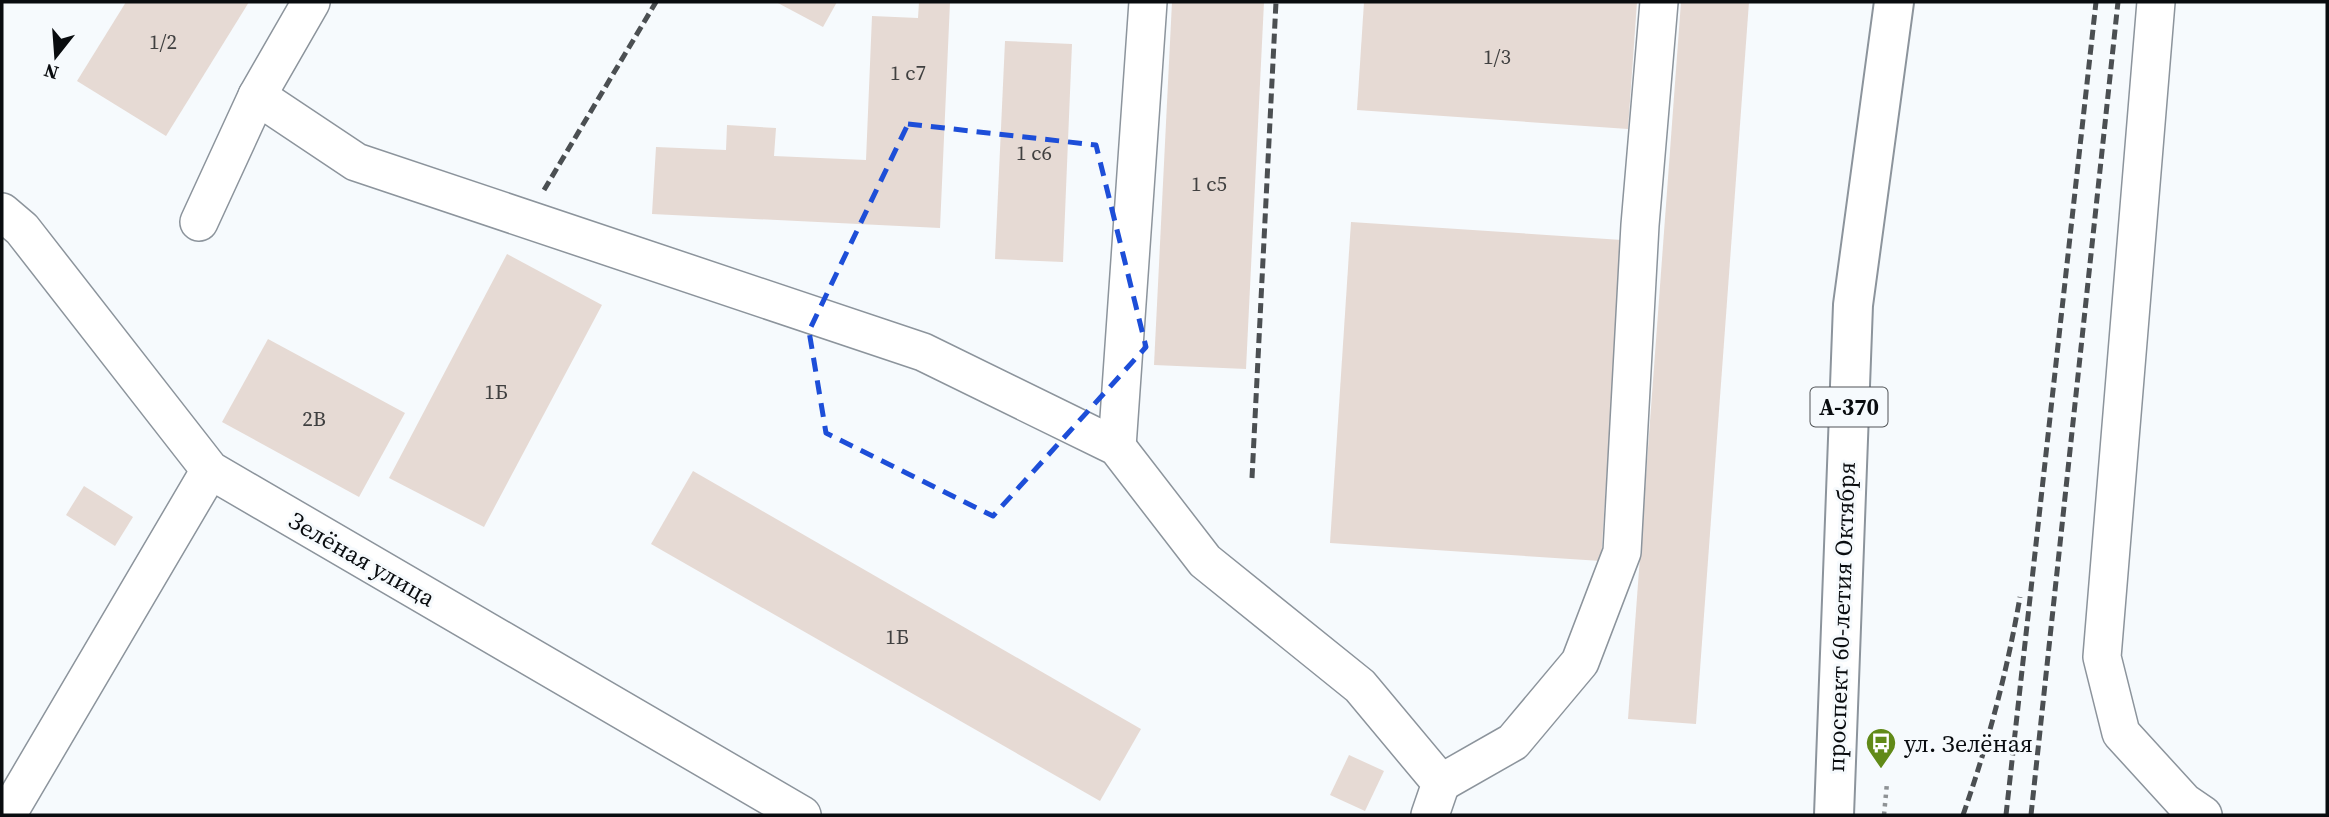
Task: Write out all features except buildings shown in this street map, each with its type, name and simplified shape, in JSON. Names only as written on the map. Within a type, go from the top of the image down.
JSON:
[{"type":"highway","name":"проспект 60-летия Октября","points":[[1833,815],[1853,305],[1894,2]]},
{"type":"street","points":[[199,222],[257,96],[310,2]]},
{"type":"street","points":[[1117,447],[1148,2]]},
{"type":"street","points":[[257,96],[356,162],[923,352],[1117,447],[1205,561],[1360,686],[1436,799],[1513,741],[1580,663],[1622,552],[1640,225],[1659,2]]},
{"type":"street","points":[[2157,2],[2102,657],[2121,733],[2184,802],[2203,815]]},
{"type":"street","name":"Зелёная улица","points":[[2,212],[22,229],[210,470],[802,815]]},
{"type":"street","points":[[7,815],[210,470]]},
{"type":"path","points":[[1884,815],[1887,783]]},
{"type":"highlighted area","points":[[908,124],[1096,145],[1146,347],[993,516],[826,433],[809,331]]},
{"type":"railway","points":[[544,190],[656,2]]},
{"type":"railway","points":[[1252,478],[1276,2]]},
{"type":"railway","points":[[2006,815],[2096,2]]},
{"type":"railway","points":[[2031,815],[2118,2]]},
{"type":"railway","points":[[1963,815],[1996,708],[2020,597]]},
{"type":"place","name":"ул. Зелёная","points":[[1881,770]]}]
